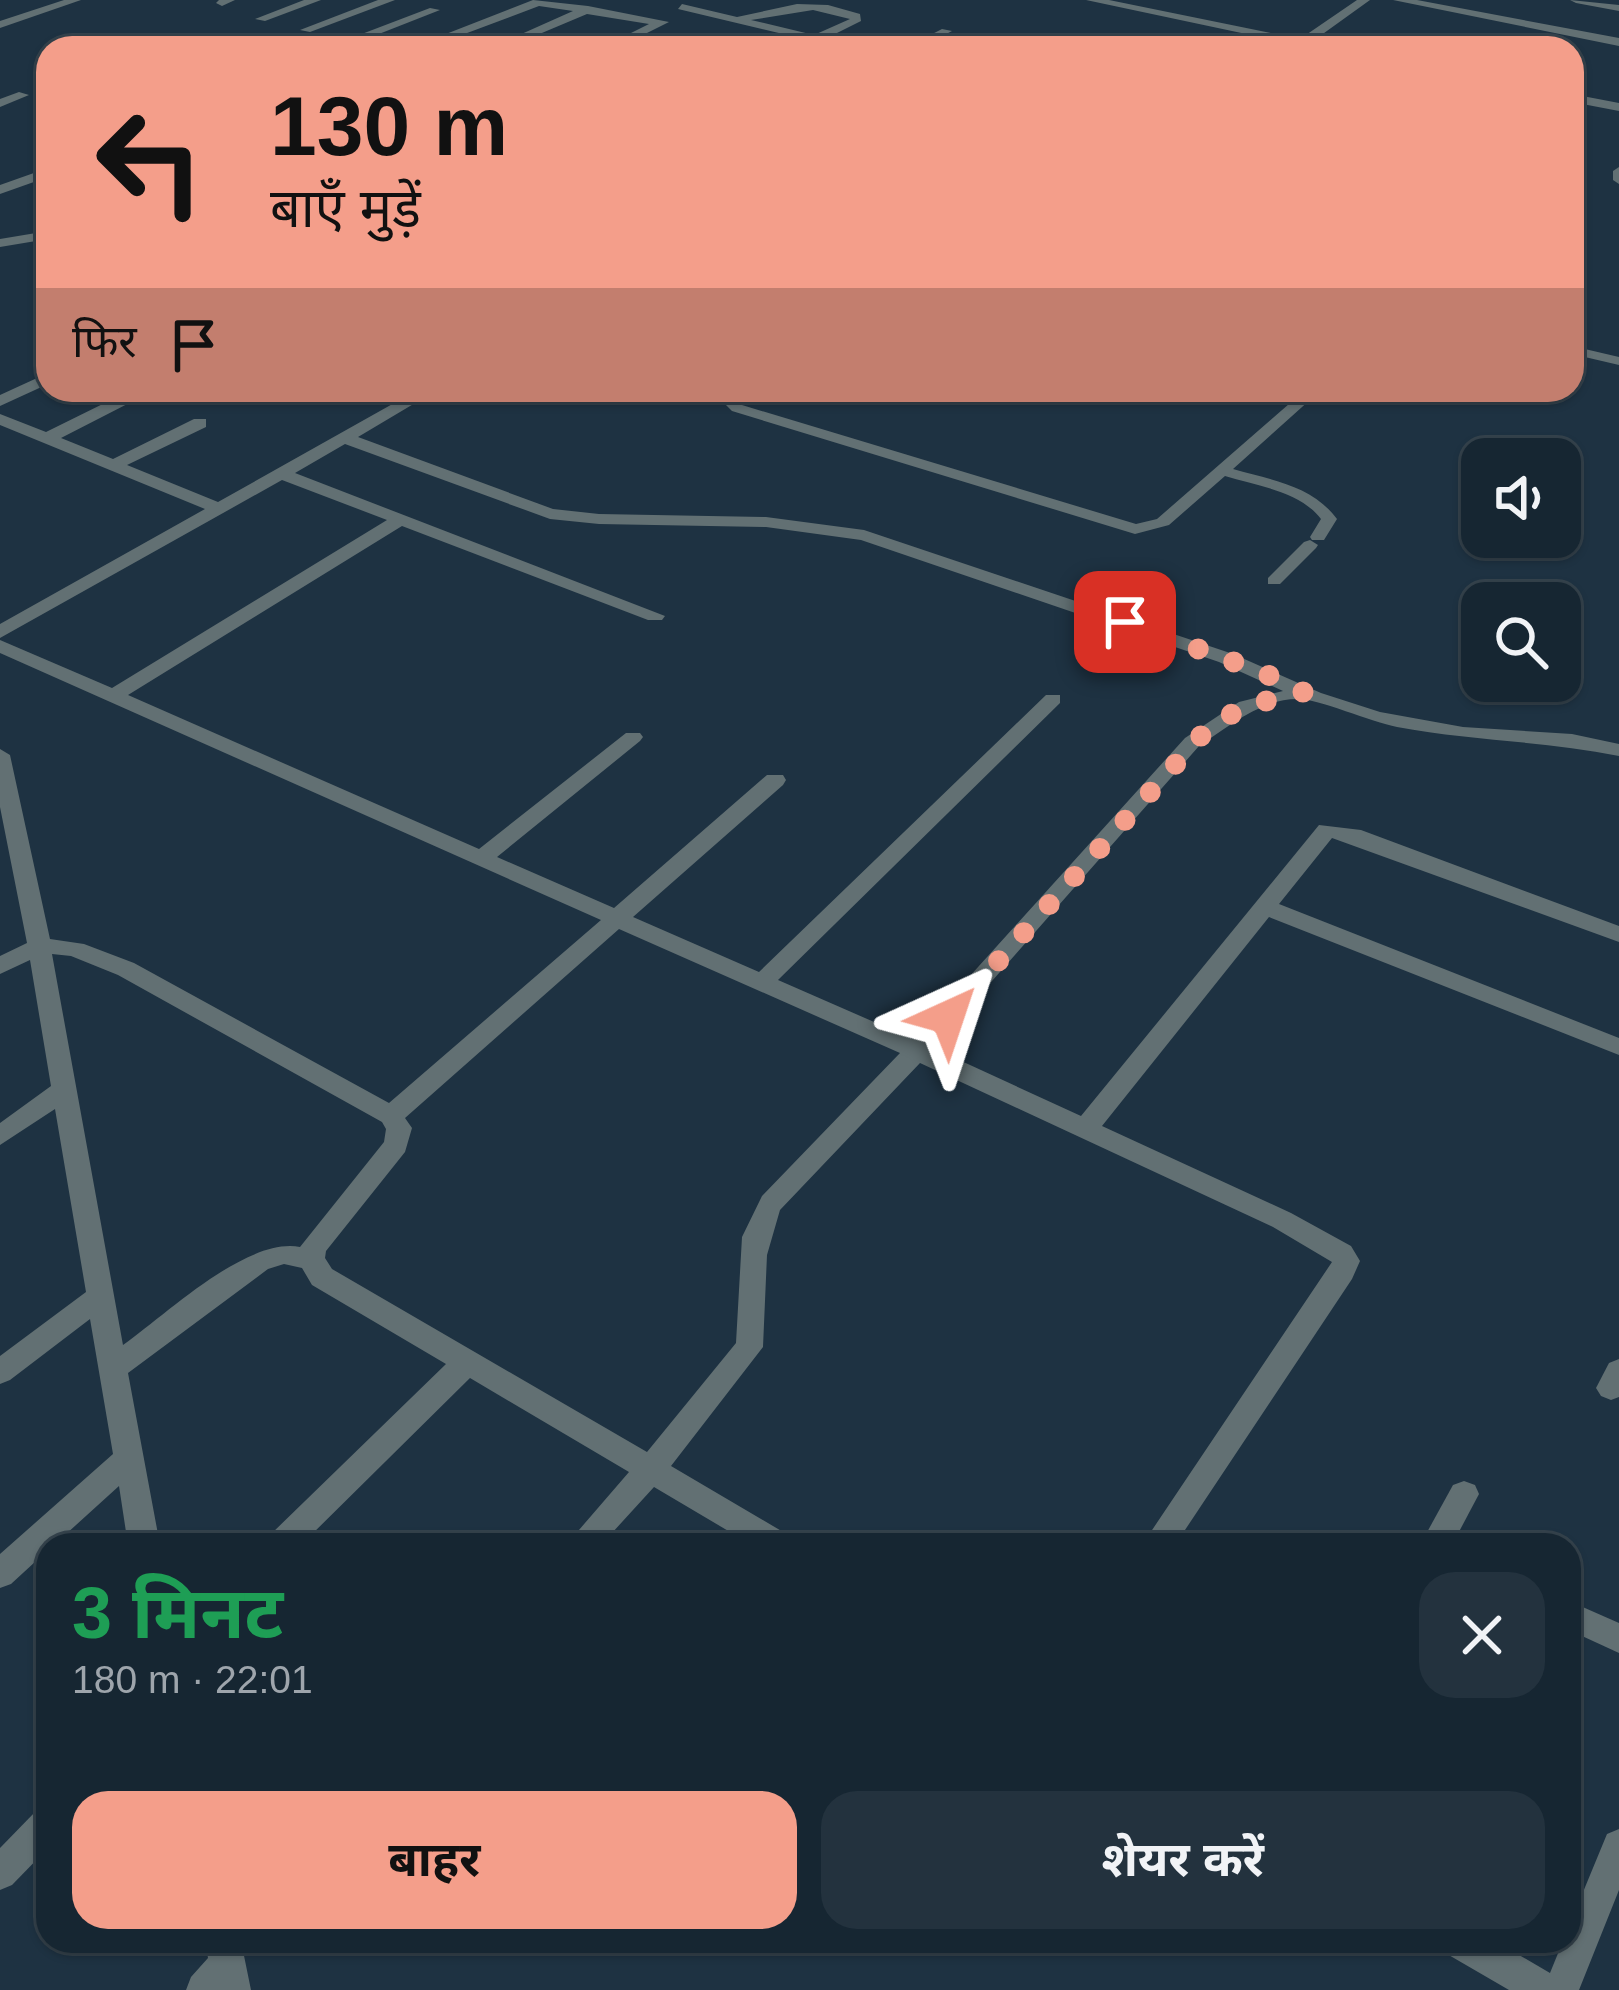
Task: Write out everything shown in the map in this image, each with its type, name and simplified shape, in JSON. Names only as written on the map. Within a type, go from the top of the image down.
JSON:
[{"type":"street","points":[[0,25],[75,0]]},
{"type":"street","points":[[261,19],[315,0]]},
{"type":"street","points":[[306,30],[391,0],[452,15]]},
{"type":"street","points":[[1092,0],[1258,36]]},
{"type":"street","points":[[1312,36],[1364,0]]},
{"type":"street","points":[[1399,0],[1583,36]]},
{"type":"street","points":[[1576,0],[1619,8]]},
{"type":"street","points":[[447,36],[533,2],[662,23]]},
{"type":"street","points":[[738,20],[788,2],[842,7],[856,16],[855,21],[821,36]]},
{"type":"street","points":[[633,36],[662,23],[682,3],[807,36]]},
{"type":"street","points":[[524,36],[588,9]]},
{"type":"street","points":[[363,36],[434,10]]},
{"type":"street","points":[[936,36],[946,31]]},
{"type":"street","points":[[1584,36],[1619,43]]},
{"type":"street","points":[[0,103],[23,94]]},
{"type":"street","points":[[1584,100],[1619,107]]},
{"type":"street","points":[[0,190],[36,176]]},
{"type":"street","points":[[0,243],[36,237]]},
{"type":"street","points":[[0,401],[36,384]]},
{"type":"street","points":[[46,438],[117,402]]},
{"type":"street","points":[[0,632],[408,402]]},
{"type":"street","points":[[0,418],[218,508]]},
{"type":"street","points":[[114,465],[200,423]]},
{"type":"street","points":[[344,438],[550,514],[766,522],[863,535],[1226,658],[1303,692],[1406,724],[1554,737],[1619,751]]},
{"type":"street","points":[[280,473],[655,616]]},
{"type":"street","points":[[114,694],[401,519]]},
{"type":"street","points":[[0,610],[22,620]]},
{"type":"street","points":[[0,646],[917,1051],[1282,1220],[1341,1253],[1346,1261],[1165,1533]]},
{"type":"street","points":[[593,1533],[749,1347],[755,1325],[752,1245],[757,1223],[1192,742],[1246,706],[1303,692]]},
{"type":"street","points":[[762,982],[1053,699]]},
{"type":"street","points":[[481,857],[633,737]]},
{"type":"street","points":[[0,755],[7,831],[39,944],[142,1533]]},
{"type":"street","points":[[391,1116],[775,780]]},
{"type":"street","points":[[1086,1128],[1320,834],[1331,829],[1619,934]]},
{"type":"street","points":[[1263,905],[1619,1048]]},
{"type":"street","points":[[0,966],[39,944],[82,951],[126,969],[391,1116],[399,1128],[396,1145],[313,1248],[311,1259]]},
{"type":"street","points":[[0,1136],[62,1091]]},
{"type":"street","points":[[111,1370],[259,1261],[284,1254],[311,1259],[332,1285],[758,1533]]},
{"type":"street","points":[[0,1372],[98,1298]]},
{"type":"street","points":[[292,1533],[466,1363]]},
{"type":"street","points":[[46,1533],[127,1460]]},
{"type":"street","points":[[1442,1533],[1464,1493]]},
{"type":"street","points":[[0,1574],[36,1542]]},
{"type":"street","points":[[1581,1621],[1619,1639]]},
{"type":"street","points":[[0,1873],[36,1836]]},
{"type":"street","points":[[1581,1940],[1619,1846]]},
{"type":"street","points":[[1481,1953],[1544,1990]]},
{"type":"street","points":[[1561,1990],[1576,1953]]},
{"type":"lane","points":[[1619,171],[1619,180]]},
{"type":"lane","points":[[1584,353],[1619,362]]},
{"type":"lane","points":[[728,402],[1136,529],[1163,522],[1300,402]]},
{"type":"lane","points":[[1224,471],[1317,503],[1329,519],[1274,581]]},
{"type":"route","points":[[948,1017],[1192,742],[1246,706],[1303,692],[1125,622]]}]
